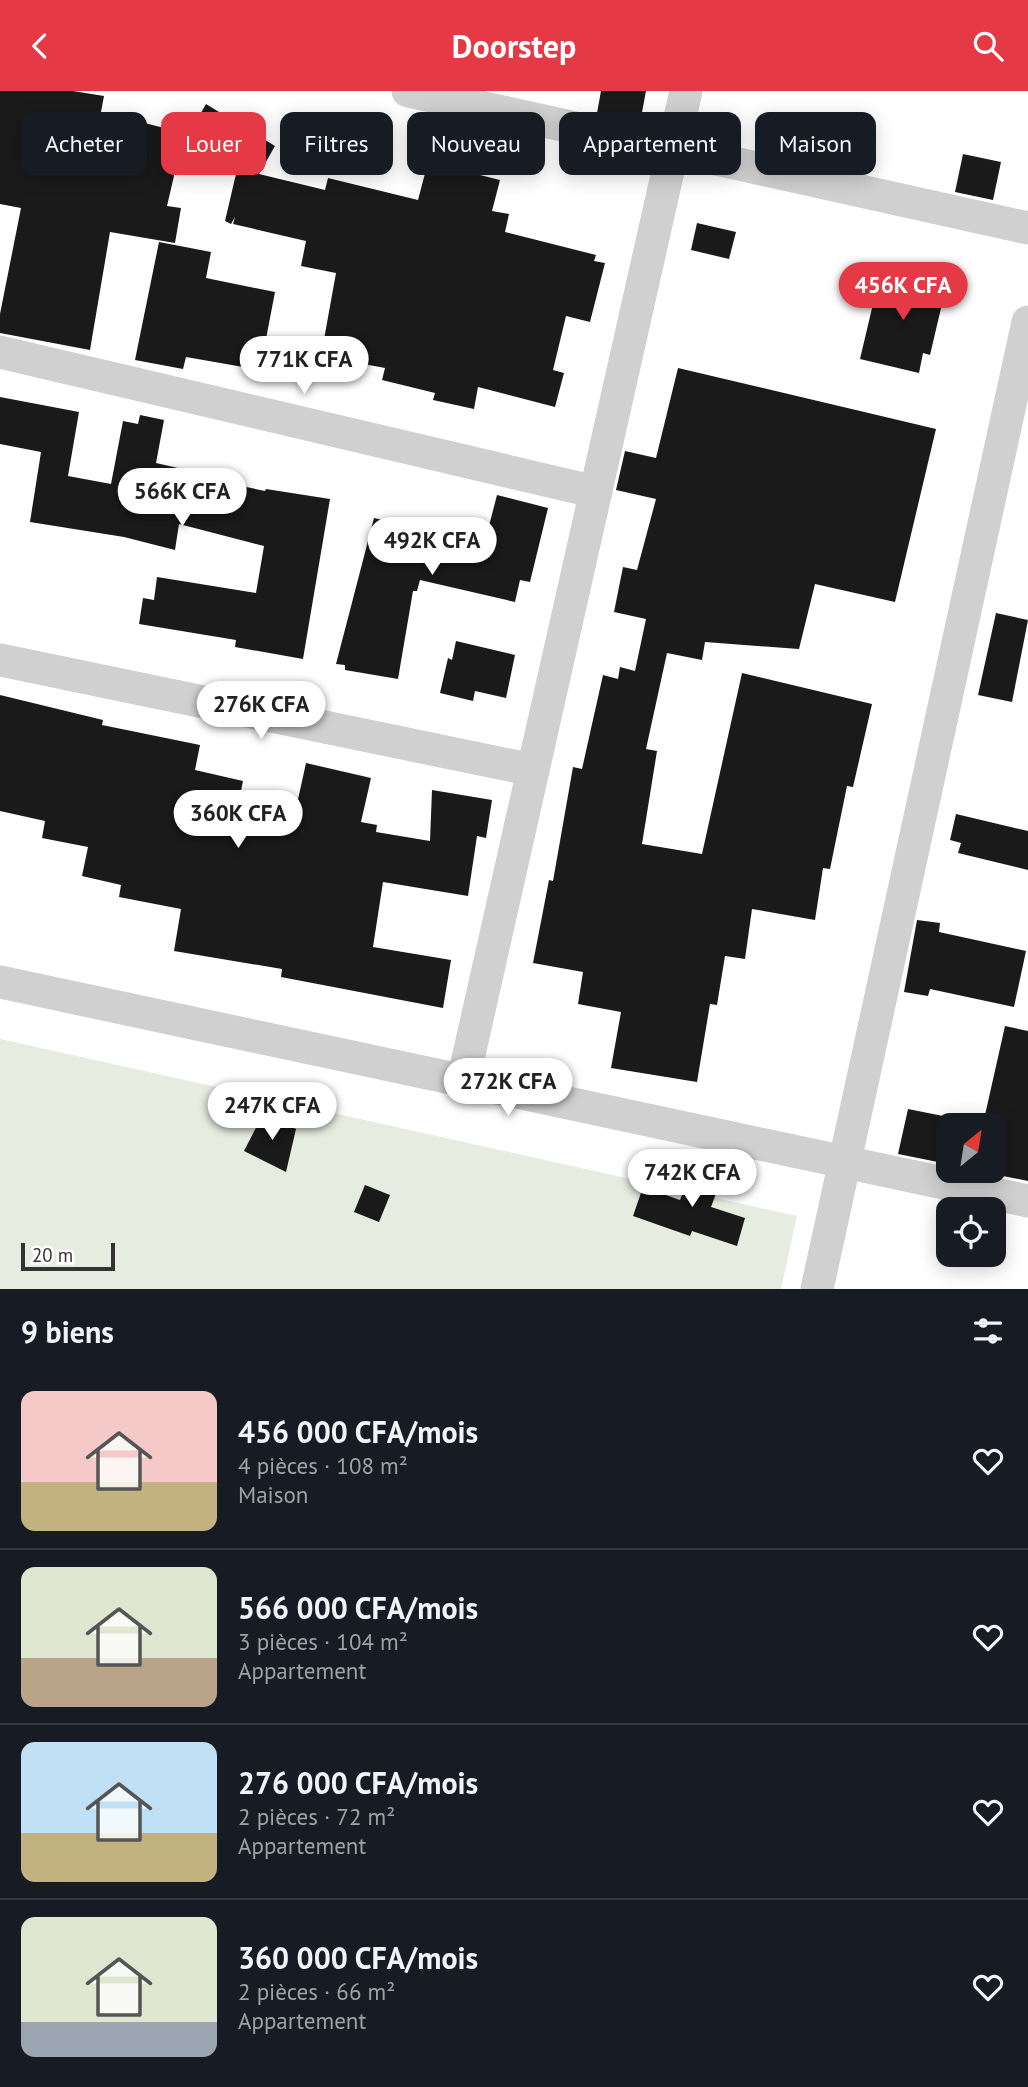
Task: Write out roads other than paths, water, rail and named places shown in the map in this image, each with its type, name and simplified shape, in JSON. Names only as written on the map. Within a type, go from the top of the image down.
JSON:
[{"type":"street","points":[[408,91],[559,125]]},
{"type":"street","points":[[681,112],[686,91]]},
{"type":"street","points":[[741,165],[1028,228]]},
{"type":"street","points":[[463,1081],[667,175]]},
{"type":"street","points":[[817,1289],[1028,322]]},
{"type":"street","points":[[0,352],[596,492]]},
{"type":"street","points":[[0,660],[533,770]]},
{"type":"street","points":[[0,982],[1028,1201]]}]
